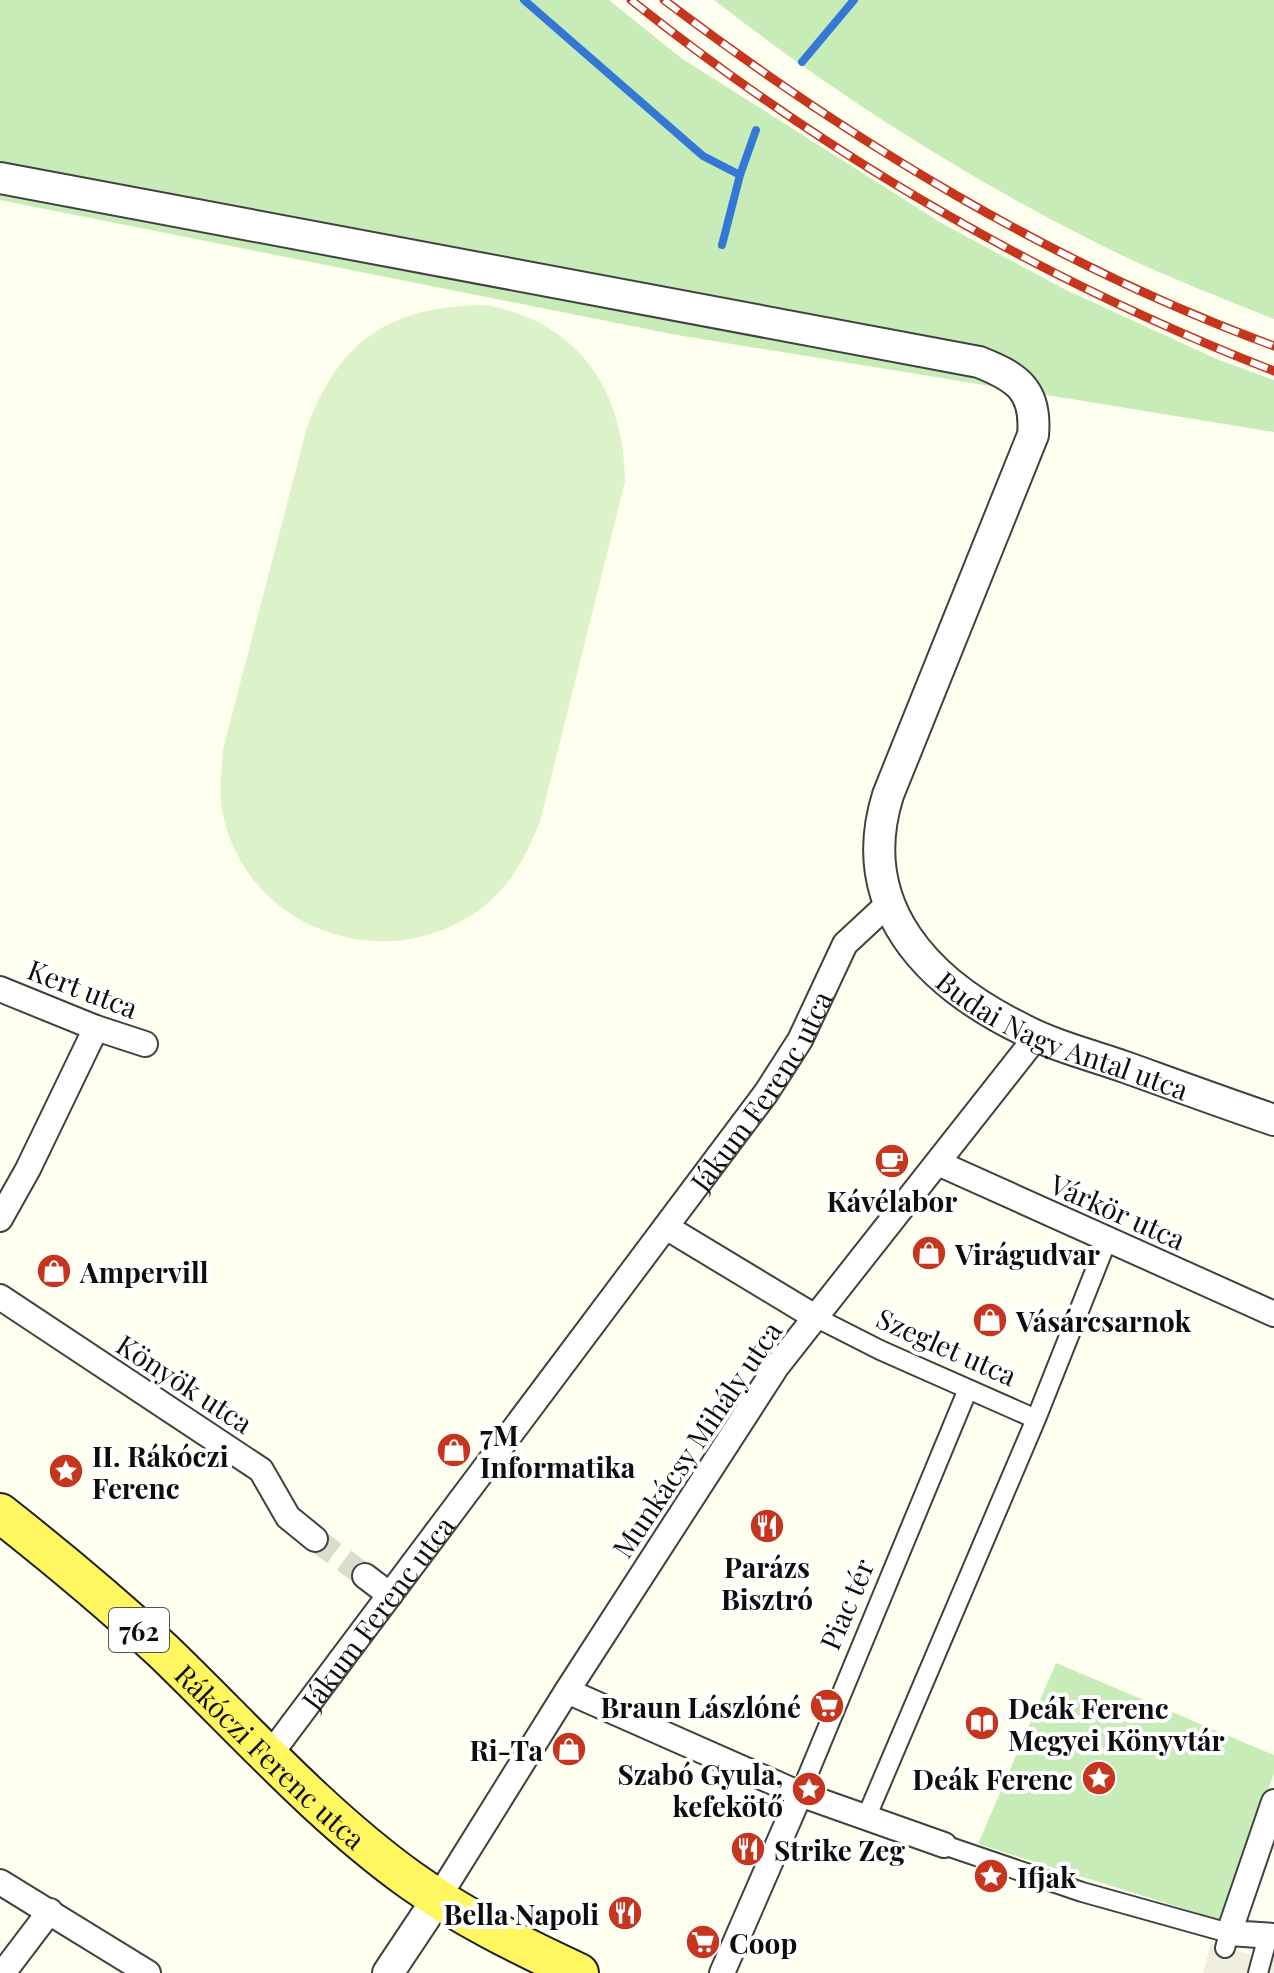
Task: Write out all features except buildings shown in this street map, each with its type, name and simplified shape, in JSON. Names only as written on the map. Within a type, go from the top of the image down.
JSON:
[{"type":"main road","name":"Rákóczi Ferenc utca","points":[[0,1513],[162,1650],[345,1828],[406,1877],[438,1898]]},
{"type":"main road","name":"762","points":[[438,1898],[502,1937],[579,1973]]},
{"type":"street","points":[[0,178],[979,362],[1017,381],[1028,393],[1033,406],[1033,435],[888,795],[878,838],[882,882],[888,904]]},
{"type":"street","name":"Budai Nagy Antal utca","points":[[888,904],[900,929],[917,952],[938,974],[987,1010],[1037,1036],[1274,1120]]},
{"type":"street","name":"Jákum Ferenc utca","points":[[269,1756],[775,1080],[800,1040],[845,944],[888,904]]},
{"type":"street","name":"Kert utca","points":[[0,989],[96,1028],[145,1044]]},
{"type":"street","points":[[0,1219],[28,1169],[96,1028]]},
{"type":"street","name":"Munkácsy Mihály utca","points":[[438,1898],[769,1376],[1037,1036]]},
{"type":"street","name":"Várkör utca","points":[[938,1163],[1274,1314]]},
{"type":"street","name":"Szeglet utca","points":[[666,1227],[815,1317],[880,1350],[1036,1419],[1108,1238]]},
{"type":"street","name":"Könyök utca","points":[[0,1297],[261,1470],[288,1517],[315,1539]]},
{"type":"street","name":"Piac tér","points":[[722,1973],[968,1389]]},
{"type":"street","points":[[866,1818],[1036,1419]]},
{"type":"street","points":[[365,1576],[390,1595]]},
{"type":"street","points":[[567,1691],[800,1794],[866,1818],[1227,1940],[1271,1936],[1258,1973]]},
{"type":"street","points":[[1227,1940],[1274,1802]]},
{"type":"street","points":[[0,1882],[148,1973]]},
{"type":"street","points":[[388,1973],[438,1898]]},
{"type":"street","points":[[3,1973],[50,1911]]},
{"type":"green space","points":[[0,0],[609,0],[681,58],[943,224],[1066,290],[1219,360],[1274,380],[1274,432],[677,335],[0,200]]},
{"type":"green space","points":[[714,0],[1274,0],[1274,319],[1134,261],[991,186],[849,98]]},
{"type":"green space","points":[[485,305],[518,313],[546,327],[570,344],[590,365],[605,390],[616,418],[623,449],[625,482],[540,822],[525,855],[505,886],[488,903],[450,927],[410,939],[368,941],[328,932],[291,914],[260,888],[236,853],[222,810],[223,749],[307,427],[320,397],[353,350],[373,333],[422,312]]},
{"type":"green space","points":[[1056,1663],[1274,1755],[1274,1773],[1223,1921],[978,1844]]},
{"type":"shaded area","points":[[1211,1944],[1274,1961],[1274,1973],[1203,1973]]},
{"type":"waterway","points":[[524,0],[703,156],[740,175],[756,130]]},
{"type":"waterway","points":[[802,62],[854,0]]},
{"type":"waterway","points":[[722,245],[740,175]]},
{"type":"tunnel","points":[[315,1539],[365,1576]]},
{"type":"railway","points":[[631,0],[781,111],[939,210],[1103,297],[1274,371]]},
{"type":"railway","points":[[664,0],[807,102],[956,196],[1112,278],[1274,346]]},
{"type":"place","name":"Kávélabor","points":[[892,1161]]},
{"type":"place","name":"Virágudvar","points":[[929,1253]]},
{"type":"place","name":"Ampervill","points":[[54,1271]]},
{"type":"place","name":"Vásárcsarnok","points":[[990,1320]]},
{"type":"place","name":"7M Informatika","points":[[454,1450]]},
{"type":"place","name":"II. Rákóczi Ferenc","points":[[66,1471]]},
{"type":"place","name":"Parázs Bisztró","points":[[767,1526]]},
{"type":"place","name":"Braun Lászlóné","points":[[827,1706]]},
{"type":"place","name":"Deák Ferenc Megyei Könyvtár","points":[[982,1723]]},
{"type":"place","name":"Ri-Ta","points":[[569,1749]]},
{"type":"place","name":"Deák Ferenc","points":[[1099,1778]]},
{"type":"place","name":"Szabó Gyula, kefekötő","points":[[809,1789]]},
{"type":"place","name":"Strike Zeg","points":[[748,1849]]},
{"type":"place","name":"Ifjak","points":[[991,1876]]},
{"type":"place","name":"Bella Napoli","points":[[625,1913]]},
{"type":"place","name":"Coop","points":[[703,1942]]}]
